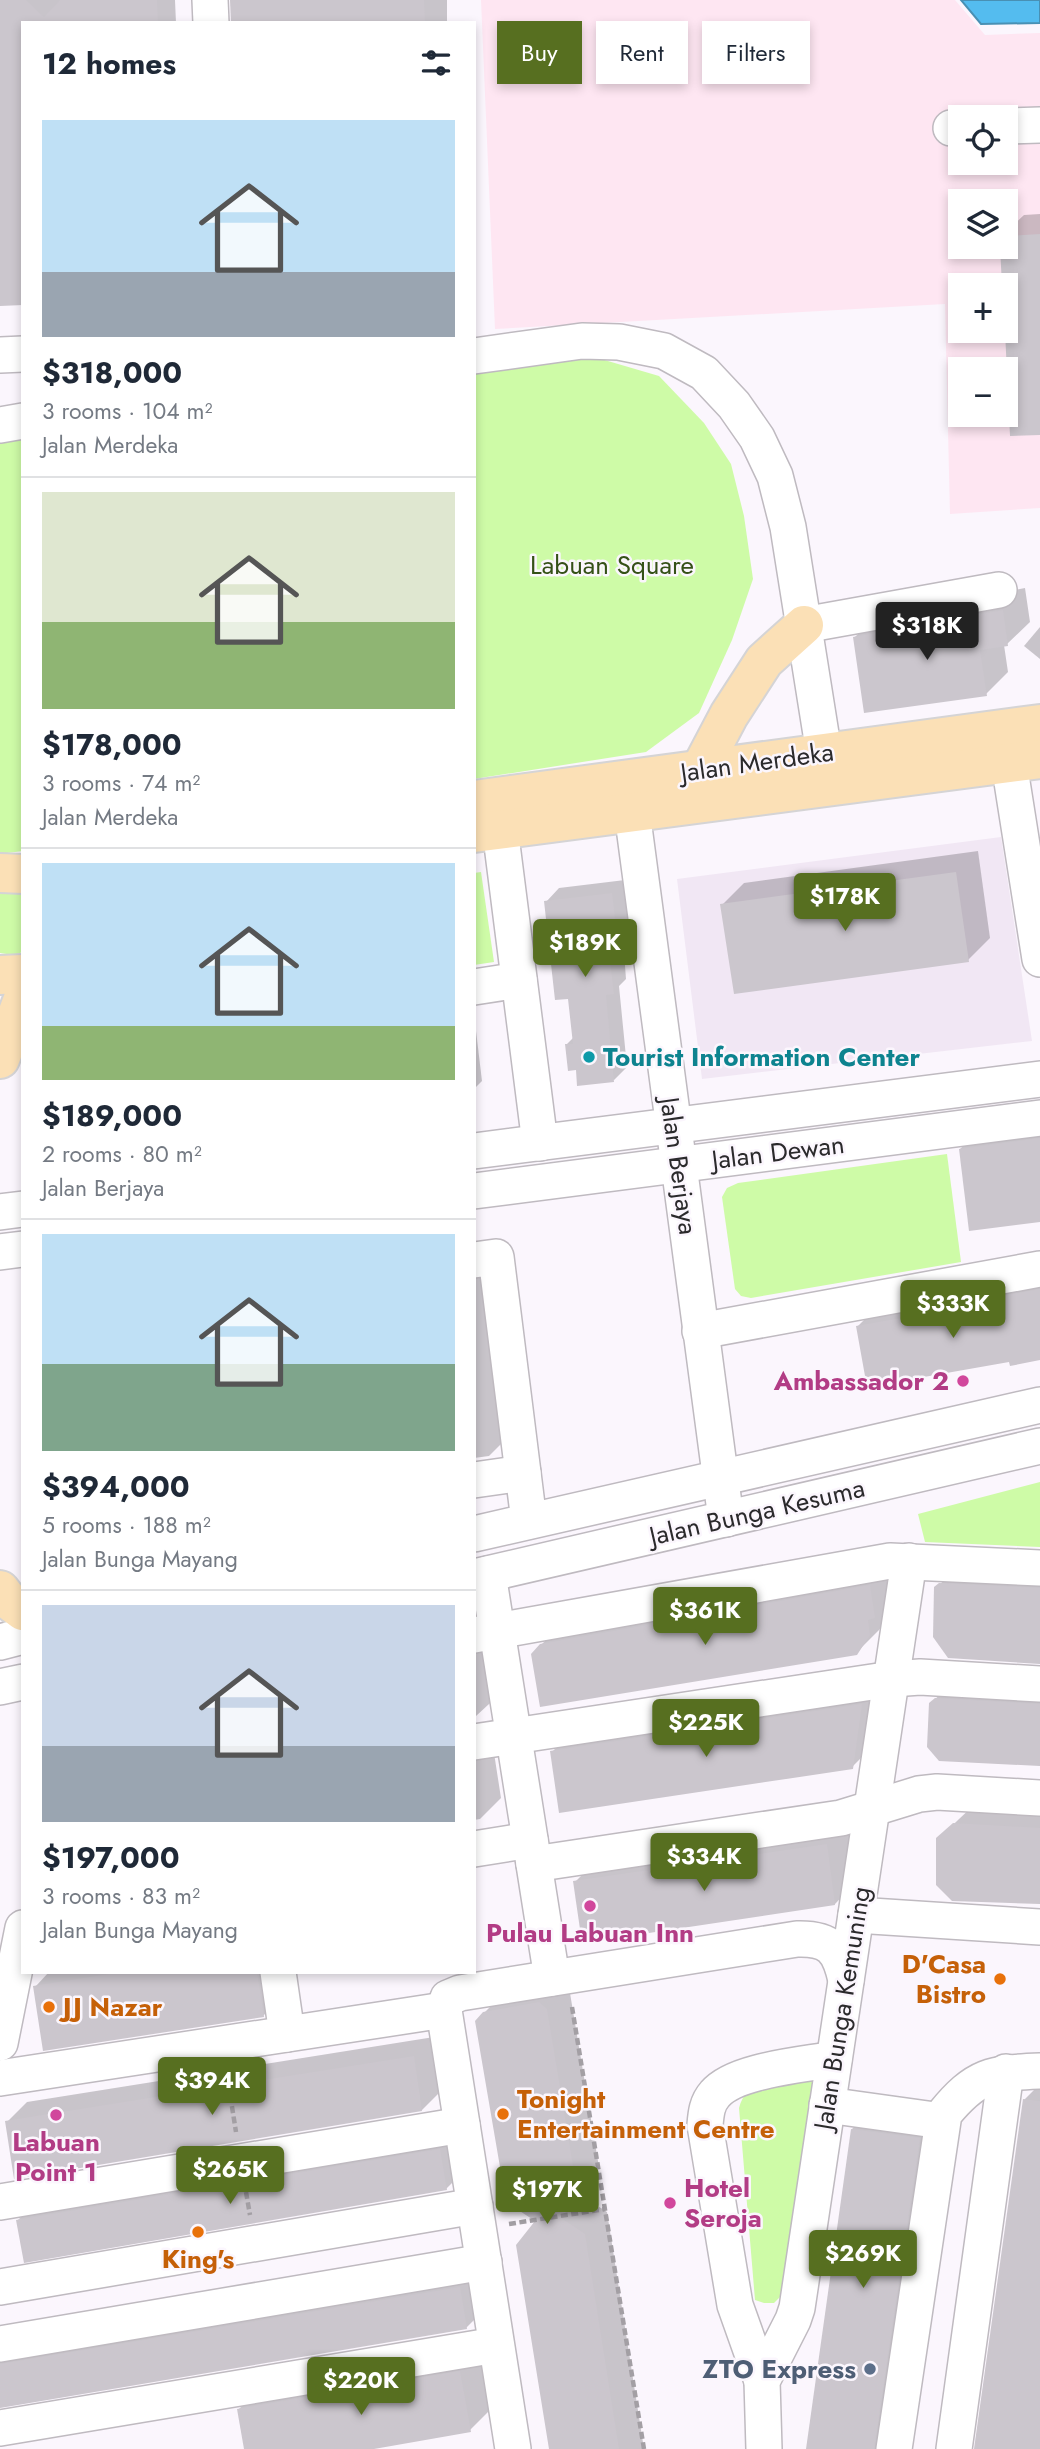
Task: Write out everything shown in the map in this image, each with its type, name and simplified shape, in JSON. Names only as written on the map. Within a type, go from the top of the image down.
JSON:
[{"type":"main road","points":[[700,770],[729,716],[765,661],[804,625]]},
{"type":"main road","name":"Jalan Merdeka","points":[[476,800],[1040,724]]},
{"type":"main road","name":"Jalan Merdeka","points":[[487,831],[1025,761]]},
{"type":"main road","points":[[0,975],[21,974]]},
{"type":"main road","points":[[0,1059],[21,1004]]},
{"type":"main road","points":[[0,1590],[21,1610]]},
{"type":"street","points":[[210,0],[211,21]]},
{"type":"street","points":[[1018,125],[1040,124]]},
{"type":"street","points":[[476,356],[582,341],[619,342],[664,351],[704,373],[734,405],[757,438],[775,476],[788,527],[824,753]]},
{"type":"street","points":[[0,355],[21,354]]},
{"type":"street","points":[[0,425],[21,421]]},
{"type":"street","points":[[804,625],[999,590]]},
{"type":"street","points":[[1025,761],[1040,959]]},
{"type":"street","name":"Jalan Berjaya","points":[[632,812],[726,1519]]},
{"type":"street","points":[[487,831],[519,981],[540,1143]]},
{"type":"street","points":[[476,987],[519,981]]},
{"type":"street","name":"Jalan Dewan","points":[[476,1152],[1040,1079]]},
{"type":"street","name":"Jalan Dewan","points":[[476,1191],[1040,1118]]},
{"type":"street","points":[[0,1212],[21,1209]]},
{"type":"street","points":[[0,1252],[21,1249]]},
{"type":"street","points":[[476,1260],[496,1257],[529,1521]]},
{"type":"street","points":[[701,1331],[1040,1269]]},
{"type":"street","name":"Jalan Bunga Kesuma","points":[[476,1534],[1040,1405]]},
{"type":"street","name":"Jalan Bunga Kesuma","points":[[481,1576],[1040,1446]]},
{"type":"street","points":[[476,1480],[523,1473]]},
{"type":"street","points":[[486,1633],[890,1561],[1040,1568]]},
{"type":"street","name":"Jalan Bunga Kemuning","points":[[764,2449],[762,2381],[797,2308],[909,1561]]},
{"type":"street","points":[[481,1576],[486,1633],[513,1736],[532,1852],[560,1977]]},
{"type":"street","points":[[0,1642],[21,1637]]},
{"type":"street","points":[[476,1742],[892,1679],[920,1677],[1040,1684]]},
{"type":"street","points":[[0,1687],[21,1682]]},
{"type":"street","points":[[476,1849],[532,1852],[841,1818],[919,1794],[937,1792],[1040,1798]]},
{"type":"street","points":[[856,1916],[1040,1927]]},
{"type":"street","points":[[513,2449],[444,2010],[448,1998],[453,1994],[797,1939],[826,1943],[836,1951],[846,1980]]},
{"type":"street","points":[[0,2043],[21,1941]]},
{"type":"street","points":[[278,1974],[288,2034]]},
{"type":"street","points":[[0,2078],[444,2010]]},
{"type":"street","points":[[762,2381],[735,2305],[705,2125],[706,2108],[714,2094],[743,2076],[834,2059]]},
{"type":"street","points":[[894,2449],[942,2121],[948,2109],[976,2082],[990,2075],[1023,2071],[954,2449]]},
{"type":"street","points":[[827,2105],[942,2121]]},
{"type":"street","points":[[0,2202],[462,2124]]},
{"type":"street","points":[[0,2287],[479,2232]]},
{"type":"street","points":[[0,2344],[479,2232]]},
{"type":"street","points":[[0,2428],[496,2345]]},
{"type":"path","points":[[560,1977],[605,2209],[644,2449]]},
{"type":"path","points":[[479,2232],[605,2209]]},
{"type":"shaded area","points":[[481,0],[955,0],[985,35],[1040,33],[1040,508],[950,514],[945,304],[495,329]]},
{"type":"shaded area","points":[[1001,837],[1032,1041],[702,1079],[677,879]]},
{"type":"green space","name":"Labuan Square","points":[[584,354],[659,376],[704,423],[731,464],[744,516],[753,579],[732,640],[699,713],[646,752],[476,779],[476,370]]},
{"type":"green space","points":[[21,438],[21,851],[0,854],[0,442]]},
{"type":"green space","points":[[481,872],[494,962],[476,965],[476,873]]},
{"type":"green space","points":[[0,894],[21,894],[21,953],[13,955],[0,953]]},
{"type":"green space","points":[[947,1154],[961,1262],[751,1298],[741,1296],[735,1289],[722,1197],[727,1188],[738,1183]]},
{"type":"green space","points":[[1040,1482],[1040,1547],[925,1542],[918,1514]]},
{"type":"green space","points":[[804,2074],[815,2081],[782,2295],[774,2303],[764,2303],[755,2300],[739,2108],[748,2091],[756,2086]]},
{"type":"water","points":[[961,0],[1040,0],[1040,23],[981,24]]},
{"type":"building","points":[[0,0],[26,0],[44,17],[60,0],[157,0],[158,21],[21,21],[21,305],[0,306]]},
{"type":"building","points":[[230,0],[424,0],[425,21],[231,21]]},
{"type":"building","points":[[1040,234],[1040,435],[1010,436],[1010,427],[1018,427],[1018,357],[1006,357],[1006,343],[1018,343],[1018,273],[1001,273],[1001,259],[1018,259],[1018,235]]},
{"type":"building","points":[[1003,610],[1008,646],[980,650],[987,696],[864,713],[853,637]]},
{"type":"building","points":[[956,872],[969,962],[734,994],[720,904]]},
{"type":"building","points":[[612,893],[620,959],[610,960],[614,994],[606,995],[614,1082],[577,1086],[576,1070],[568,1071],[565,1044],[573,1044],[568,999],[555,1000],[544,901]]},
{"type":"building","points":[[1040,1138],[1040,1222],[969,1231],[959,1149]]},
{"type":"building","points":[[1040,1289],[1040,1360],[1010,1366],[1009,1362],[867,1387],[856,1326],[997,1301],[997,1297]]},
{"type":"building","points":[[939,1583],[1040,1588],[1040,1664],[948,1658],[933,1637],[934,1587]]},
{"type":"building","points":[[870,1585],[875,1618],[868,1620],[870,1635],[857,1655],[540,1707],[531,1654],[540,1644]]},
{"type":"building","points":[[935,1698],[1040,1704],[1040,1766],[939,1761],[927,1747],[929,1703]]},
{"type":"building","points":[[862,1704],[853,1769],[559,1813],[550,1751]]},
{"type":"building","points":[[953,1823],[1040,1828],[1040,1904],[952,1901],[936,1885],[936,1838]]},
{"type":"building","points":[[827,1844],[835,1905],[582,1943],[573,1881]]},
{"type":"building","points":[[108,1974],[257,1974],[264,2017],[43,2051],[33,1986]]},
{"type":"building","points":[[539,2002],[547,2009],[577,2190],[558,2216],[585,2234],[619,2449],[549,2449],[516,2245],[535,2221],[506,2202],[475,2021],[483,2012]]},
{"type":"building","points":[[414,2056],[422,2111],[14,2179],[5,2121]]},
{"type":"building","points":[[1023,2099],[1040,2101],[1040,2449],[974,2449]]},
{"type":"building","points":[[851,2129],[920,2138],[874,2449],[806,2449]]},
{"type":"building","points":[[440,2149],[447,2190],[24,2263],[16,2220]]},
{"type":"building","points":[[460,2287],[467,2329],[0,2408],[0,2364]]},
{"type":"building","points":[[460,2371],[471,2432],[374,2449],[244,2449],[237,2409]]},
{"type":"place","name":"Tourist Information Center","points":[[589,1057]]},
{"type":"place","name":"Ambassador 2","points":[[963,1381]]},
{"type":"place","name":"Pulau Labuan Inn","points":[[590,1906]]},
{"type":"place","name":"D'Casa Bistro","points":[[1000,1979]]},
{"type":"place","name":"JJ Nazar","points":[[49,2007]]},
{"type":"place","name":"Tonight Entertainment Centre","points":[[503,2114]]},
{"type":"place","name":"Labuan Point 1","points":[[56,2115]]},
{"type":"place","name":"Hotel Seroja","points":[[670,2203]]},
{"type":"place","name":"King's","points":[[198,2232]]},
{"type":"place","name":"ZTO Express","points":[[870,2369]]}]
